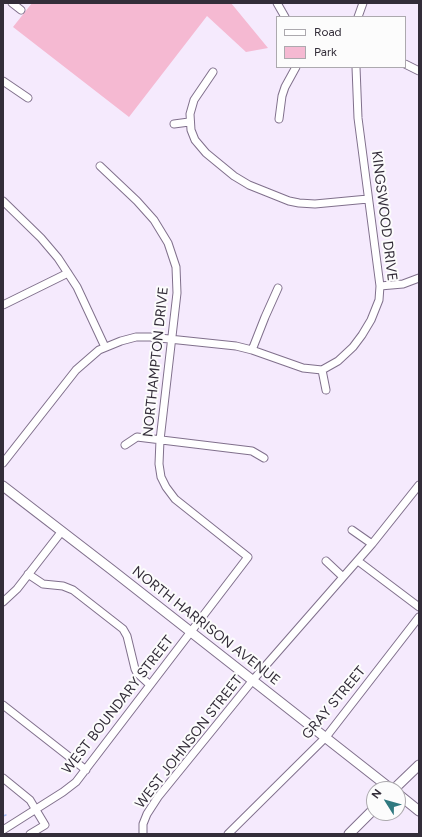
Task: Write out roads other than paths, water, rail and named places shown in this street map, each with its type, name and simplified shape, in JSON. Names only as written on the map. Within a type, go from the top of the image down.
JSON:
[{"type":"main road","name":"NORTH HARRISON AVENUE","points":[[3,486],[381,781]]},
{"type":"main road","points":[[402,781],[419,765]]},
{"type":"main road","points":[[406,800],[419,811]]},
{"type":"main road","points":[[349,834],[366,817]]},
{"type":"street","points":[[12,3],[21,10]]},
{"type":"street","points":[[277,3],[284,16]]},
{"type":"street","points":[[358,16],[363,3]]},
{"type":"street","points":[[406,64],[419,71]]},
{"type":"street","points":[[279,120],[283,91],[288,79],[295,68]]},
{"type":"street","name":"KINGSWOOD DRIVE","points":[[322,370],[338,362],[362,335],[376,311],[379,300],[380,286],[358,118],[356,68]]},
{"type":"street","points":[[213,72],[194,100],[190,114],[189,122],[195,140],[202,150],[234,176],[258,189],[299,203],[326,204],[368,199]]},
{"type":"street","points":[[3,81],[28,98]]},
{"type":"street","points":[[174,124],[189,122]]},
{"type":"street","name":"NORTHAMPTON DRIVE","points":[[100,166],[149,213],[168,243],[175,262],[178,283],[160,440],[159,464],[163,482],[169,492],[183,506],[242,553]]},
{"type":"street","points":[[3,201],[41,238],[58,258],[85,303],[105,347]]},
{"type":"street","points":[[3,305],[68,273]]},
{"type":"street","points":[[380,286],[403,284],[419,278]]},
{"type":"street","points":[[252,350],[264,317],[278,288]]},
{"type":"street","points":[[3,462],[76,370],[93,354],[105,347],[121,341],[136,338],[172,339],[236,346],[303,368],[322,370],[326,390]]},
{"type":"street","points":[[125,445],[137,437],[252,451],[264,458]]},
{"type":"street","name":"WEST JOHNSON STREET","points":[[143,834],[144,822],[150,809],[253,680],[358,561],[419,485]]},
{"type":"street","points":[[352,530],[372,544]]},
{"type":"street","points":[[3,602],[17,589],[62,531]]},
{"type":"street","name":"WEST BOUNDARY STREET","points":[[3,830],[70,787],[86,770],[248,557],[242,553]]},
{"type":"street","points":[[358,561],[419,608]]},
{"type":"street","points":[[326,562],[343,577]]},
{"type":"street","points":[[28,574],[43,584],[63,586],[73,590],[123,629],[127,636],[135,669],[150,686]]},
{"type":"street","name":"GRAY STREET","points":[[228,834],[326,737],[419,617]]},
{"type":"street","points":[[3,705],[86,770]]},
{"type":"street","points":[[3,778],[27,797],[45,825],[30,834]]}]
